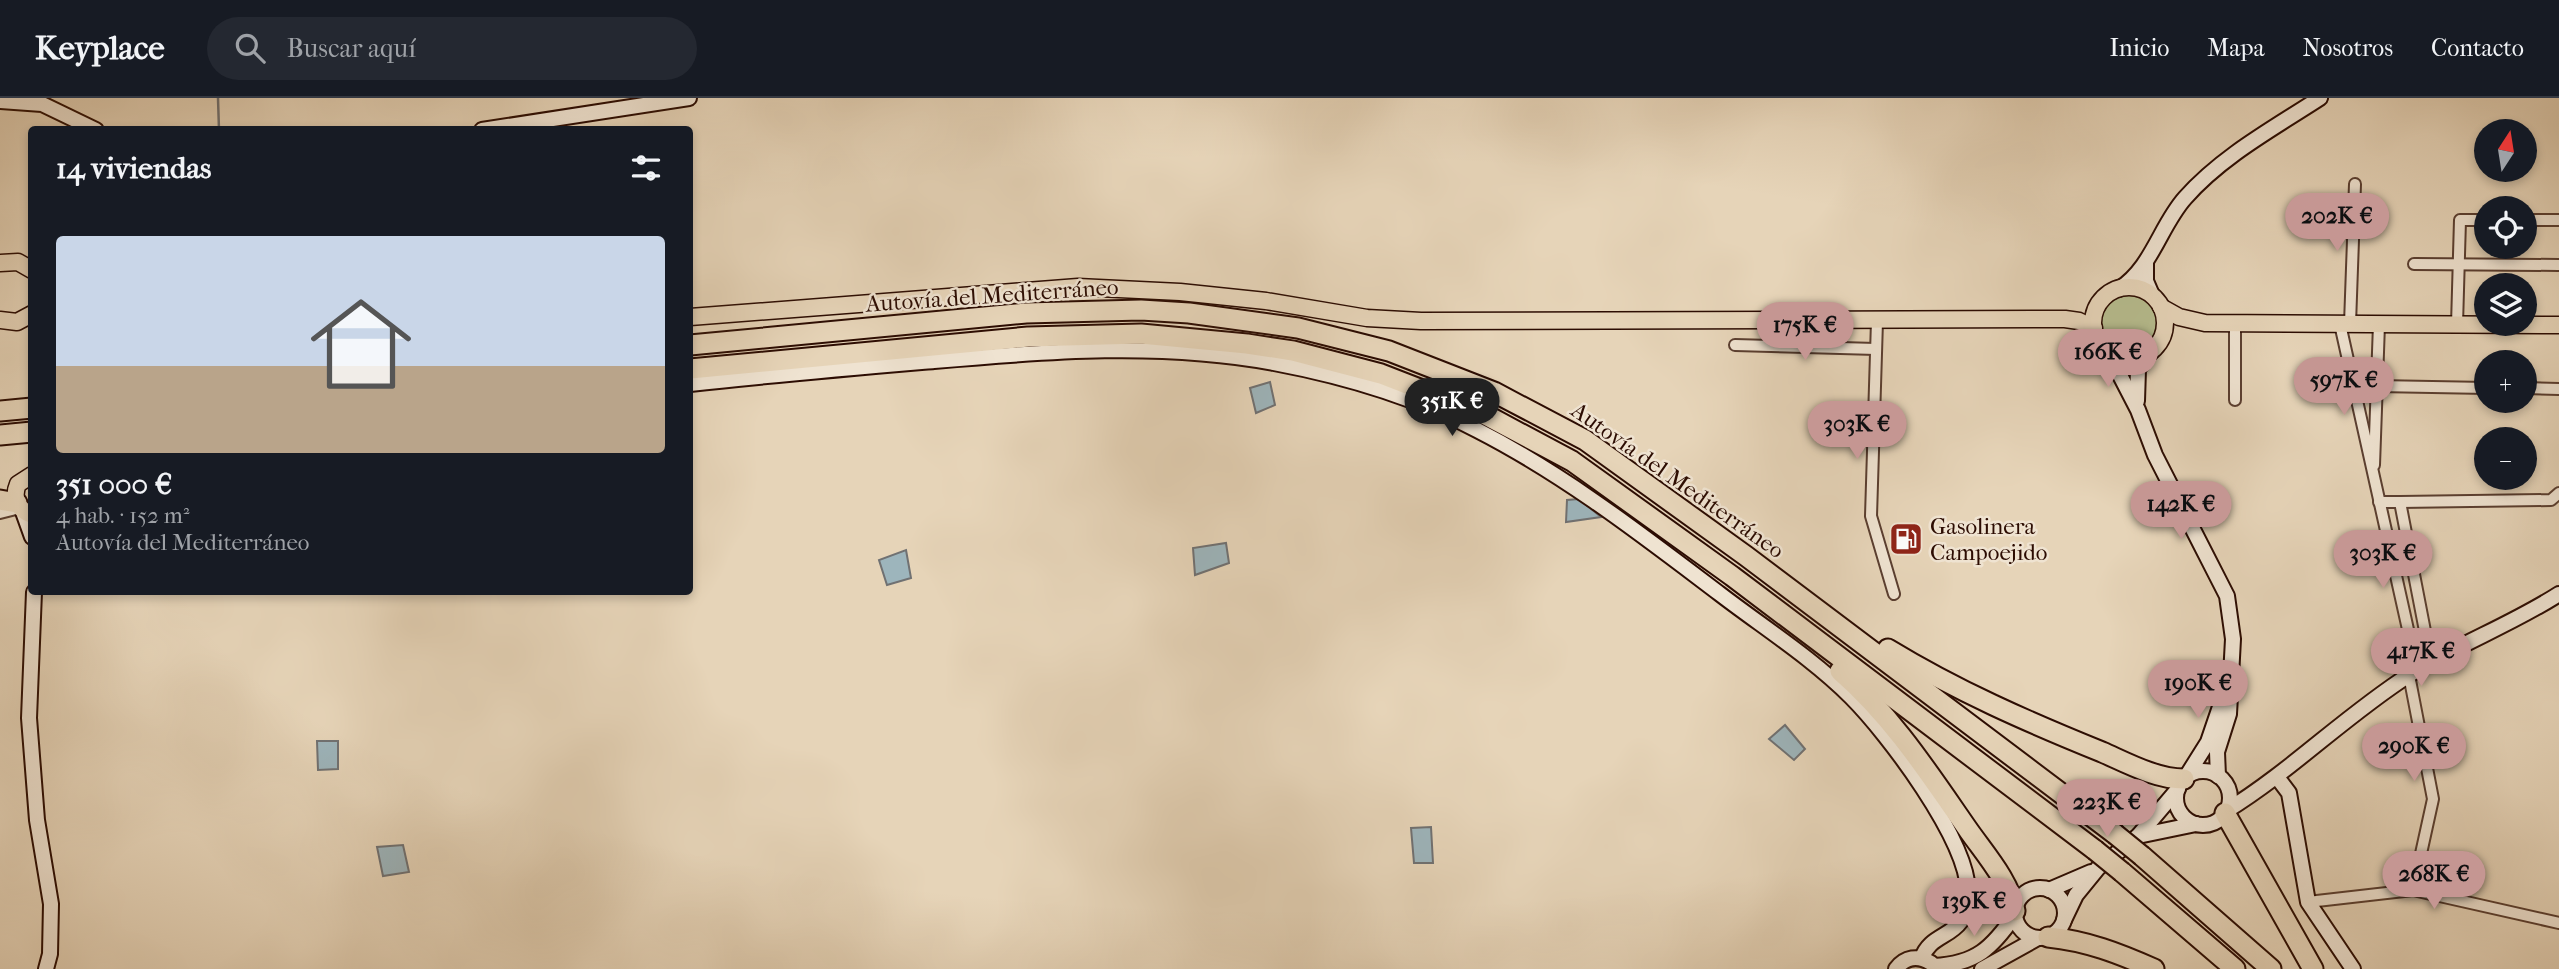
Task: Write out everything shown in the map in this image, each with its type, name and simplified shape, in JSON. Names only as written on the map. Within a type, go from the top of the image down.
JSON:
[{"type":"highway","name":"Autovía del Mediterráneo","points":[[693,345],[1084,310],[1189,313],[1298,328],[1388,351],[1452,375],[1537,414],[1585,440],[1746,556],[2115,834],[2140,846],[2271,969]]},
{"type":"highway","name":"Autovía del Mediterráneo","points":[[693,369],[1084,334],[1187,337],[1293,351],[1381,374],[1444,397],[1526,435],[1572,461],[1732,576],[2097,859],[2122,872],[2235,969]]},
{"type":"highway","points":[[0,411],[28,408]]},
{"type":"highway","points":[[0,435],[28,432]]},
{"type":"highway","points":[[1746,556],[1881,645],[1993,708],[2132,765],[2183,782]]},
{"type":"highway","points":[[1732,576],[1855,684],[1884,713],[2003,881],[2015,913]]},
{"type":"highway","points":[[2225,812],[2313,969]]},
{"type":"highway","points":[[2043,937],[2108,948],[2154,969]]},
{"type":"main road","points":[[0,263],[18,262],[28,268]]},
{"type":"main road","points":[[693,317],[1078,287],[1180,292],[1266,301],[1367,318],[1420,321],[2065,319],[2080,317],[2096,309],[2110,293],[2119,289],[2142,290],[2179,317],[2205,323]]},
{"type":"main road","points":[[2156,346],[2165,318],[2157,301]]},
{"type":"main road","points":[[2096,309],[2096,338],[2108,352],[2129,359],[2156,346],[2183,328],[2205,323],[2559,326]]},
{"type":"main road","points":[[6,321],[28,315]]},
{"type":"main road","points":[[2065,319],[2079,321],[2094,328]]},
{"type":"main road","points":[[6,321],[28,332]]},
{"type":"main road","points":[[15,509],[16,490],[28,475]]},
{"type":"street","points":[[508,126],[689,98]]},
{"type":"street","points":[[2119,289],[2146,262],[2169,217],[2204,178],[2320,98]]},
{"type":"street","points":[[0,101],[42,104],[88,126]]},
{"type":"street","points":[[2355,184],[2345,324],[2413,673],[2434,799],[2413,890]]},
{"type":"street","points":[[2458,325],[2460,220],[2474,220]]},
{"type":"street","points":[[2537,220],[2559,220]]},
{"type":"street","points":[[2146,262],[2146,281],[2157,301]]},
{"type":"street","points":[[2414,264],[2559,265]]},
{"type":"street","points":[[1877,321],[1871,516],[1894,594]]},
{"type":"street","points":[[2235,323],[2235,400]]},
{"type":"street","points":[[2374,480],[2379,324]]},
{"type":"street","points":[[1735,345],[1876,349]]},
{"type":"street","points":[[2138,410],[2138,369],[2156,346]]},
{"type":"street","points":[[693,384],[1065,350],[1139,350],[1273,363],[1406,399],[1474,428],[1537,463],[1614,514],[1811,663],[1851,696],[1888,739],[1955,844],[1967,877],[1968,893],[1962,922],[1954,931],[1928,947],[1931,964]]},
{"type":"street","points":[[2108,352],[2138,410],[2155,455],[2227,596],[2233,639],[2229,713],[2217,752],[2218,776],[2227,789],[2225,812]]},
{"type":"street","points":[[2377,386],[2474,388]]},
{"type":"street","points":[[2537,388],[2559,389]]},
{"type":"street","points":[[2379,502],[2551,500],[2559,493]]},
{"type":"street","points":[[2400,502],[2431,662]]},
{"type":"street","points":[[15,509],[28,530]]},
{"type":"street","points":[[1896,969],[1908,959],[1954,965],[1978,956],[1993,946],[2027,892],[2034,889],[2049,890],[2097,859],[2196,824],[2212,823],[2277,777],[2321,738],[2413,673],[2519,620],[2559,594]]},
{"type":"street","points":[[34,595],[29,718],[37,820],[51,904],[50,954],[46,969]]},
{"type":"street","points":[[2140,846],[2208,741],[2231,673]]},
{"type":"street","points":[[2196,824],[2188,821],[2177,806],[2183,782],[2202,772],[2218,776]]},
{"type":"street","points":[[2277,777],[2289,793],[2308,902],[2353,969]]},
{"type":"street","points":[[2227,789],[2259,791]]},
{"type":"street","points":[[1982,969],[2055,933],[2097,859]]},
{"type":"street","points":[[2049,890],[2064,905],[2064,920]]},
{"type":"street","points":[[2308,902],[2413,890],[2559,923]]},
{"type":"street","points":[[2015,913],[2020,928],[2043,937]]},
{"type":"green space","points":[[2129,295],[2140,297],[2149,303],[2155,312],[2155,334],[2149,343],[2140,349],[2129,351],[2118,349],[2109,343],[2103,334],[2101,323],[2103,312],[2109,303],[2118,297]]},
{"type":"water","points":[[1270,382],[1275,405],[1256,413],[1250,388]]},
{"type":"water","points":[[1579,499],[1601,517],[1566,522],[1567,500]]},
{"type":"water","points":[[1226,543],[1229,563],[1195,575],[1193,548]]},
{"type":"water","points":[[906,550],[911,578],[887,585],[879,560]]},
{"type":"water","points":[[1785,725],[1805,749],[1794,760],[1769,739]]},
{"type":"water","points":[[317,741],[338,741],[338,769],[318,770]]},
{"type":"water","points":[[1431,827],[1433,863],[1414,863],[1411,828]]},
{"type":"water","points":[[403,845],[409,872],[383,876],[377,847]]},
{"type":"waterway","points":[[218,98],[219,126]]},
{"type":"place","name":"Gasolinera Campoejido","points":[[1906,539]]}]
